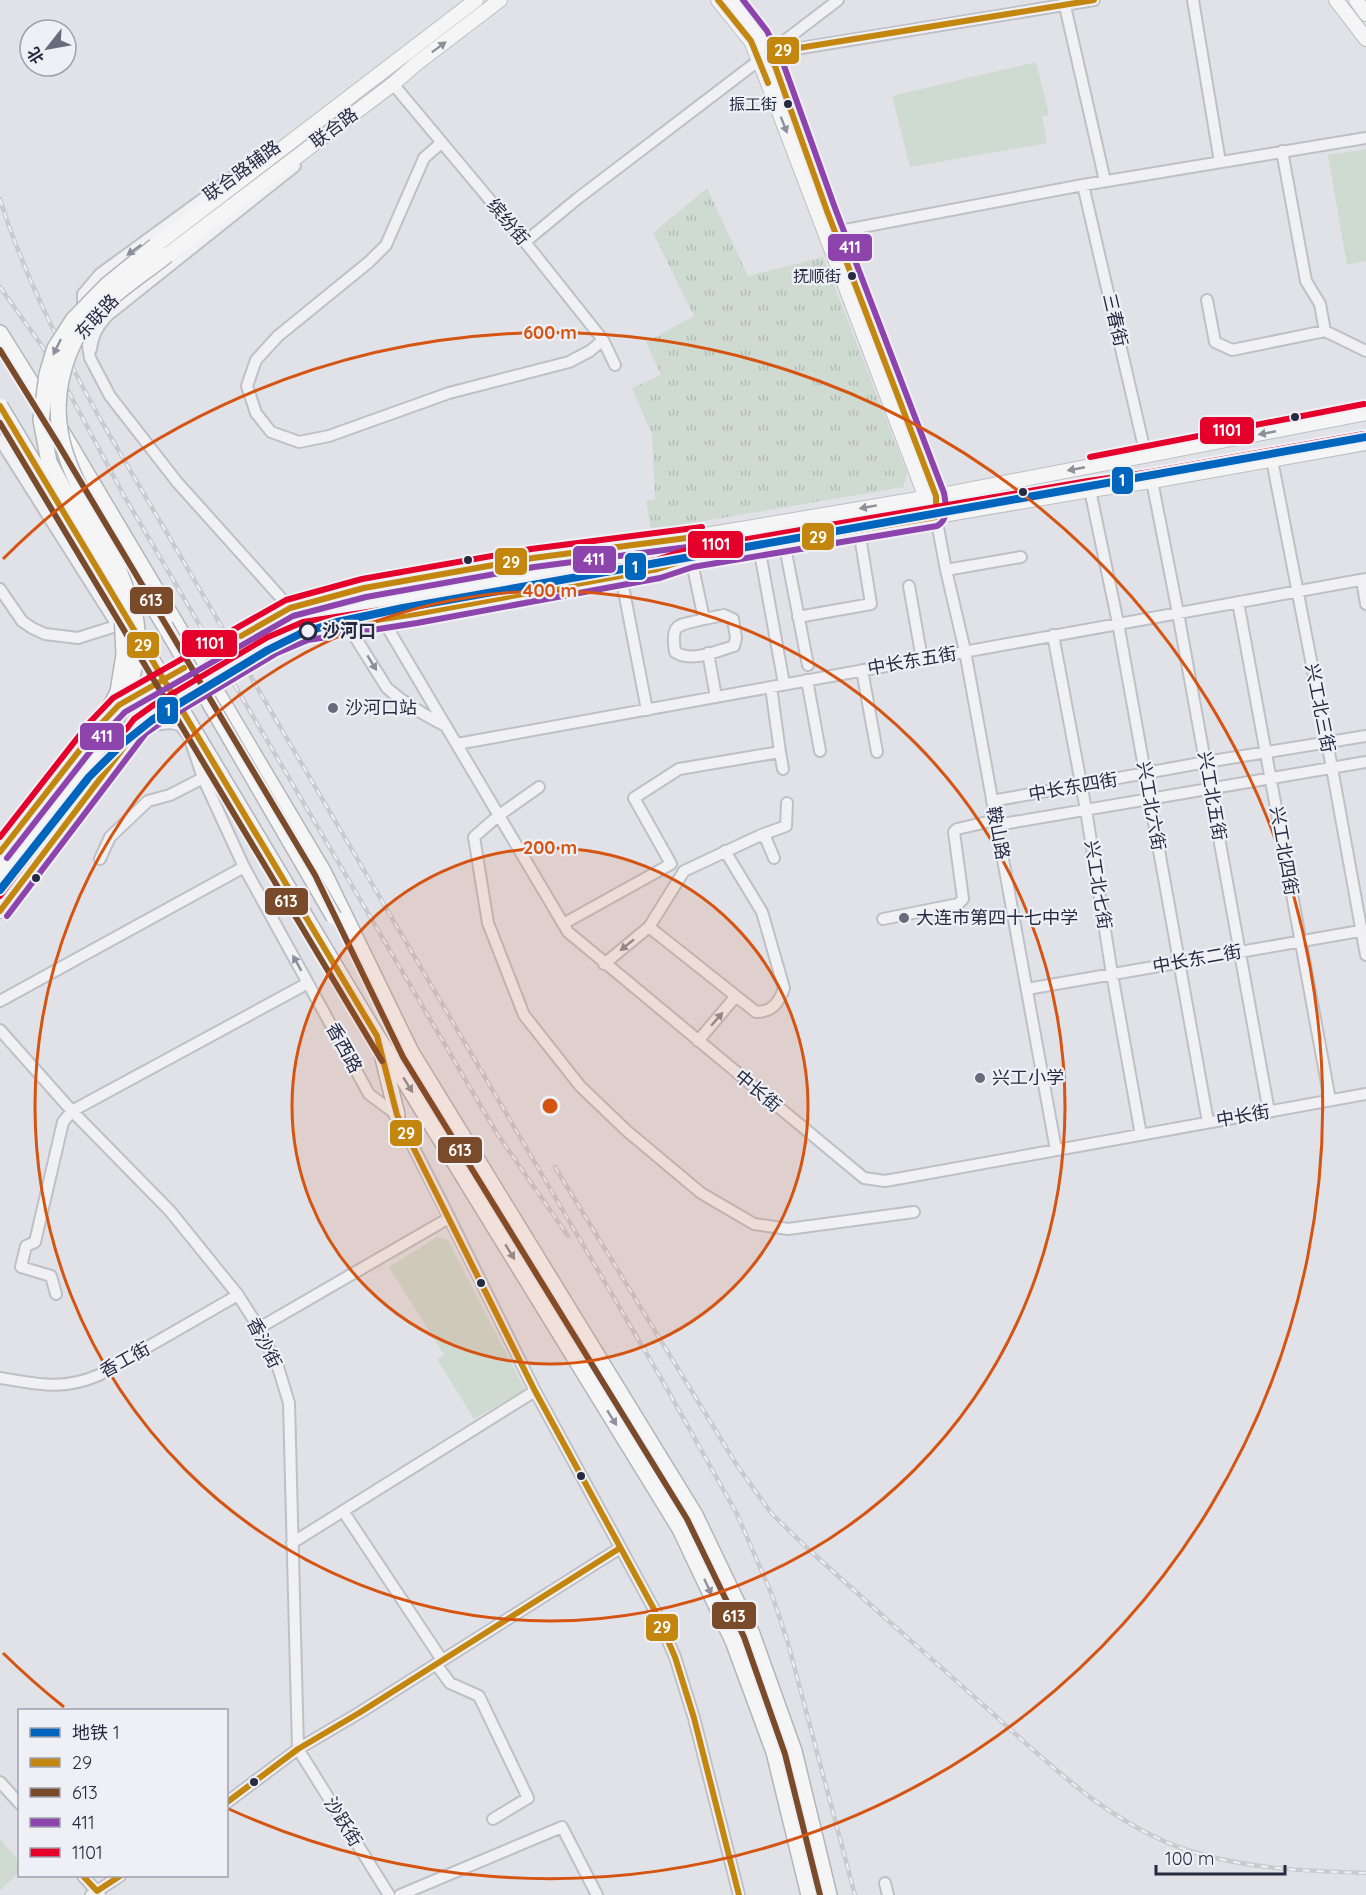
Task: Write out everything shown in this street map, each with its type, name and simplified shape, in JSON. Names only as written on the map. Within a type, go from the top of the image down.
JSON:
[{"type":"highway","name":"东联路","points":[[0,882],[100,750],[130,688],[137,634],[135,611],[112,551],[73,474],[63,449],[57,420],[58,396],[65,360],[83,328],[161,250]]},
{"type":"highway","name":"东联路","points":[[0,862],[91,744],[118,692],[124,655],[122,611],[110,575],[49,462],[42,420],[47,374],[55,348],[73,320],[107,285],[161,250]]},
{"type":"highway","points":[[0,333],[65,437],[324,871],[411,1052]]},
{"type":"highway","points":[[0,352],[65,437]]},
{"type":"highway","points":[[0,406],[377,1036],[680,1529],[733,1641],[774,1752],[809,1895]]},
{"type":"highway","points":[[73,474],[165,626],[411,1052],[695,1515],[752,1635],[794,1751],[829,1895]]},
{"type":"highway","points":[[78,781],[156,708],[259,646],[297,626],[356,608],[420,594],[553,571],[624,570],[686,560]]},
{"type":"highway","points":[[377,1036],[397,1115]]},
{"type":"main road","name":"联合路","points":[[161,250],[402,56],[476,0]]},
{"type":"main road","name":"联合路","points":[[161,250],[390,86],[500,0]]},
{"type":"main road","name":"鞍山路","points":[[718,0],[763,57],[775,66],[931,497],[936,517]]},
{"type":"main road","name":"鞍山路","points":[[732,0],[759,36],[763,57],[931,497]]},
{"type":"main road","points":[[1336,0],[1366,39]]},
{"type":"main road","points":[[1356,0],[1366,14]]},
{"type":"main road","points":[[254,628],[290,608],[364,588],[533,558],[682,539],[931,497],[1366,413]]},
{"type":"main road","points":[[686,560],[1152,481],[1366,442]]},
{"type":"main road","points":[[264,650],[298,634],[624,570]]},
{"type":"main road","points":[[0,852],[97,728],[119,705],[159,682]]},
{"type":"main road","points":[[0,911],[140,726],[171,706]]},
{"type":"street","points":[[525,242],[577,199],[838,0]]},
{"type":"street","points":[[763,57],[1043,4],[1065,6],[1095,0]]},
{"type":"street","points":[[1193,0],[1220,162]]},
{"type":"street","points":[[1065,6],[1105,181]]},
{"type":"street","name":"联合路辅路","points":[[90,358],[83,315],[83,294],[100,274],[402,56]]},
{"type":"street","name":"联合路辅路","points":[[90,358],[93,338],[98,326],[135,293],[282,176],[390,86]]},
{"type":"street","name":"缤纷街","points":[[390,86],[525,242],[603,340],[615,365]]},
{"type":"street","points":[[835,232],[1105,181],[1366,138]]},
{"type":"street","points":[[441,143],[424,158],[386,245],[369,262],[278,336],[256,360],[247,386],[256,413],[271,432],[299,442],[329,436],[449,393],[569,362],[590,351],[603,340]]},
{"type":"street","points":[[1282,151],[1306,281],[1320,304],[1325,331]]},
{"type":"street","name":"三春街","points":[[1083,185],[1146,456]]},
{"type":"street","points":[[111,266],[110,276],[118,287],[127,293],[135,293]]},
{"type":"street","points":[[1207,300],[1215,342],[1232,350],[1325,331],[1366,351]]},
{"type":"street","points":[[90,358],[110,396],[137,433],[177,482],[290,608]]},
{"type":"street","points":[[0,440],[116,626],[159,682]]},
{"type":"street","name":"兴工北三街","points":[[1272,460],[1364,930],[1366,955]]},
{"type":"street","name":"兴工北五街","points":[[1152,481],[1206,762],[1269,1112]]},
{"type":"street","name":"兴工北六街","points":[[1090,490],[1118,623],[1208,1122]]},
{"type":"street","name":"鞍山路","points":[[936,517],[965,651],[1056,1150]]},
{"type":"street","points":[[798,617],[871,604],[859,530]]},
{"type":"street","points":[[784,542],[808,665]]},
{"type":"street","points":[[759,547],[784,684]]},
{"type":"street","points":[[946,570],[1021,558]]},
{"type":"street","points":[[686,560],[704,619]]},
{"type":"street","points":[[624,570],[647,710]]},
{"type":"street","points":[[1364,579],[1366,604]]},
{"type":"street","name":"中长东五街","points":[[458,744],[1364,579]]},
{"type":"street","points":[[909,586],[922,659]]},
{"type":"street","name":"中长街","points":[[364,588],[568,932],[864,1178],[885,1181],[1366,1094]]},
{"type":"street","points":[[0,589],[22,621],[45,634],[78,639],[116,626]]},
{"type":"street","points":[[330,597],[387,688],[417,711],[446,726]]},
{"type":"street","name":"兴工北四街","points":[[1238,602],[1330,1100]]},
{"type":"street","points":[[724,615],[733,619],[736,638],[734,646],[693,657],[682,656],[675,652],[672,634],[675,628],[704,619],[724,615]]},
{"type":"street","points":[[330,627],[357,639]]},
{"type":"street","name":"兴工北七街","points":[[1053,635],[1086,810],[1141,1135]]},
{"type":"street","points":[[708,653],[716,697]]},
{"type":"street","points":[[862,670],[877,752]]},
{"type":"street","points":[[807,680],[820,751]]},
{"type":"street","points":[[771,687],[783,769]]},
{"type":"street","name":"香西路","points":[[140,726],[161,723],[180,725],[189,736],[203,778],[244,867],[369,1094],[397,1115],[535,1390],[655,1611],[675,1657],[694,1718],[739,1895]]},
{"type":"street","name":"中长东四街","points":[[992,801],[1366,736]]},
{"type":"street","points":[[563,924],[671,864],[634,798],[679,769],[780,752]]},
{"type":"street","name":"中长东四街","points":[[883,919],[962,902],[953,835],[957,829],[1086,810],[1366,762]]},
{"type":"street","points":[[100,859],[110,837],[148,801],[170,795],[203,778]]},
{"type":"street","points":[[539,787],[498,816],[474,837],[488,923],[524,1016],[580,1086],[700,1193],[754,1224],[788,1229],[914,1212]]},
{"type":"street","points":[[604,963],[649,927],[684,872],[725,851],[786,826],[787,803]]},
{"type":"street","points":[[761,835],[766,839],[774,858]]},
{"type":"street","points":[[649,927],[756,1012],[765,1012],[776,1005],[784,988],[762,912],[725,851]]},
{"type":"street","points":[[0,1001],[244,867]]},
{"type":"street","name":"中长东二街","points":[[1027,989],[1364,930]]},
{"type":"street","points":[[56,1293],[51,1276],[21,1267],[26,1246],[35,1242],[63,1122],[72,1111],[308,983]]},
{"type":"street","points":[[698,1041],[736,996]]},
{"type":"street","name":"香沙街","points":[[0,1030],[72,1111],[170,1211],[238,1295],[259,1328],[278,1367],[289,1403],[298,1749]]},
{"type":"street","points":[[259,1328],[449,1218]]},
{"type":"street","name":"香工街","points":[[0,1378],[52,1386],[83,1382],[238,1295]]},
{"type":"street","points":[[292,1543],[535,1390]]},
{"type":"street","points":[[343,1511],[450,1683],[479,1696],[528,1798],[493,1819]]},
{"type":"street","points":[[228,1802],[298,1749],[620,1548]]},
{"type":"street","name":"沙跃街","points":[[298,1749],[389,1895]]},
{"type":"street","points":[[0,1782],[18,1802]]},
{"type":"street","points":[[400,1895],[562,1827],[597,1895]]},
{"type":"street","points":[[84,1877],[96,1894],[117,1877]]},
{"type":"street","points":[[885,1883],[888,1895]]},
{"type":"green space","points":[[1036,62],[1049,115],[1042,116],[1047,143],[910,167],[892,96]]},
{"type":"green space","points":[[1366,149],[1366,261],[1347,265],[1328,155]]},
{"type":"green space","points":[[707,188],[748,276],[823,257],[907,473],[903,487],[651,530],[646,501],[655,499],[652,435],[632,388],[661,375],[646,342],[694,316],[653,233]]},
{"type":"green space","points":[[437,1237],[448,1240],[525,1390],[474,1419],[437,1359],[444,1355],[389,1267]]},
{"type":"green space","points":[[0,1839],[18,1860],[18,1874],[0,1890]]},
{"type":"tunnel","points":[[159,682],[254,628]]},
{"type":"railway","points":[[0,199],[32,283],[57,338],[99,417],[662,1380],[737,1514],[772,1595],[788,1643],[855,1895]]},
{"type":"railway","points":[[0,287],[42,346],[65,385],[123,494],[496,1132],[568,1236]]},
{"type":"railway","points":[[555,1167],[738,1467],[772,1514],[1052,1767],[1102,1806],[1129,1823],[1187,1850],[1253,1865],[1298,1870],[1366,1873]]},
{"type":"metro line","name":"1","points":[[0,890],[89,777],[122,744],[152,720],[268,650],[300,634],[337,622],[403,608],[1366,437]]},
{"type":"transit line","name":"29","points":[[718,0],[751,41],[768,83]]},
{"type":"transit line","name":"411","points":[[7,916],[146,733],[277,653],[308,640],[417,623],[660,578],[693,567],[937,526],[941,523],[946,511],[944,493],[835,208],[783,63],[767,31],[743,0]]},
{"type":"transit line","name":"29","points":[[0,911],[140,726],[273,645],[306,631],[415,614],[658,569],[691,558],[936,517],[936,496],[827,211],[775,66],[768,53],[1094,0]]},
{"type":"transit line","name":"613","points":[[0,350],[315,875],[403,1057],[687,1519],[744,1637],[785,1754],[820,1895]]},
{"type":"transit line","name":"1101","points":[[1090,457],[1364,404]]},
{"type":"transit line","name":"29","points":[[0,406],[377,1036],[397,1115],[535,1391],[655,1611],[675,1657],[694,1718],[739,1895]]},
{"type":"transit line","name":"613","points":[[0,423],[382,1061]]},
{"type":"transit line","name":"1101","points":[[0,896],[134,719],[155,704],[268,637],[303,622],[413,605],[656,560],[689,549],[1364,434]]},
{"type":"transit line","name":"1101","points":[[0,837],[90,722],[113,698],[286,600],[362,579],[531,549],[702,527]]},
{"type":"transit line","name":"29","points":[[241,636],[290,608],[364,588],[533,558],[702,536]]},
{"type":"transit line","name":"411","points":[[7,858],[104,734],[125,712],[293,616],[366,597],[534,567],[703,545]]},
{"type":"transit line","name":"29","points":[[0,852],[97,728],[119,705],[184,668]]},
{"type":"transit line","name":"29","points":[[228,1802],[298,1749],[620,1548]]},
{"type":"transit line","name":"29","points":[[84,1877],[97,1891],[118,1877]]},
{"type":"place","name":"振工街","points":[[788,104]]},
{"type":"place","name":"抚顺街","points":[[852,276]]},
{"type":"place","name":"沙河口","points":[[308,631]]},
{"type":"place","name":"沙河口站","points":[[333,708]]},
{"type":"place","name":"大连市第四十七中学","points":[[904,918]]},
{"type":"place","name":"兴工小学","points":[[980,1078]]}]
